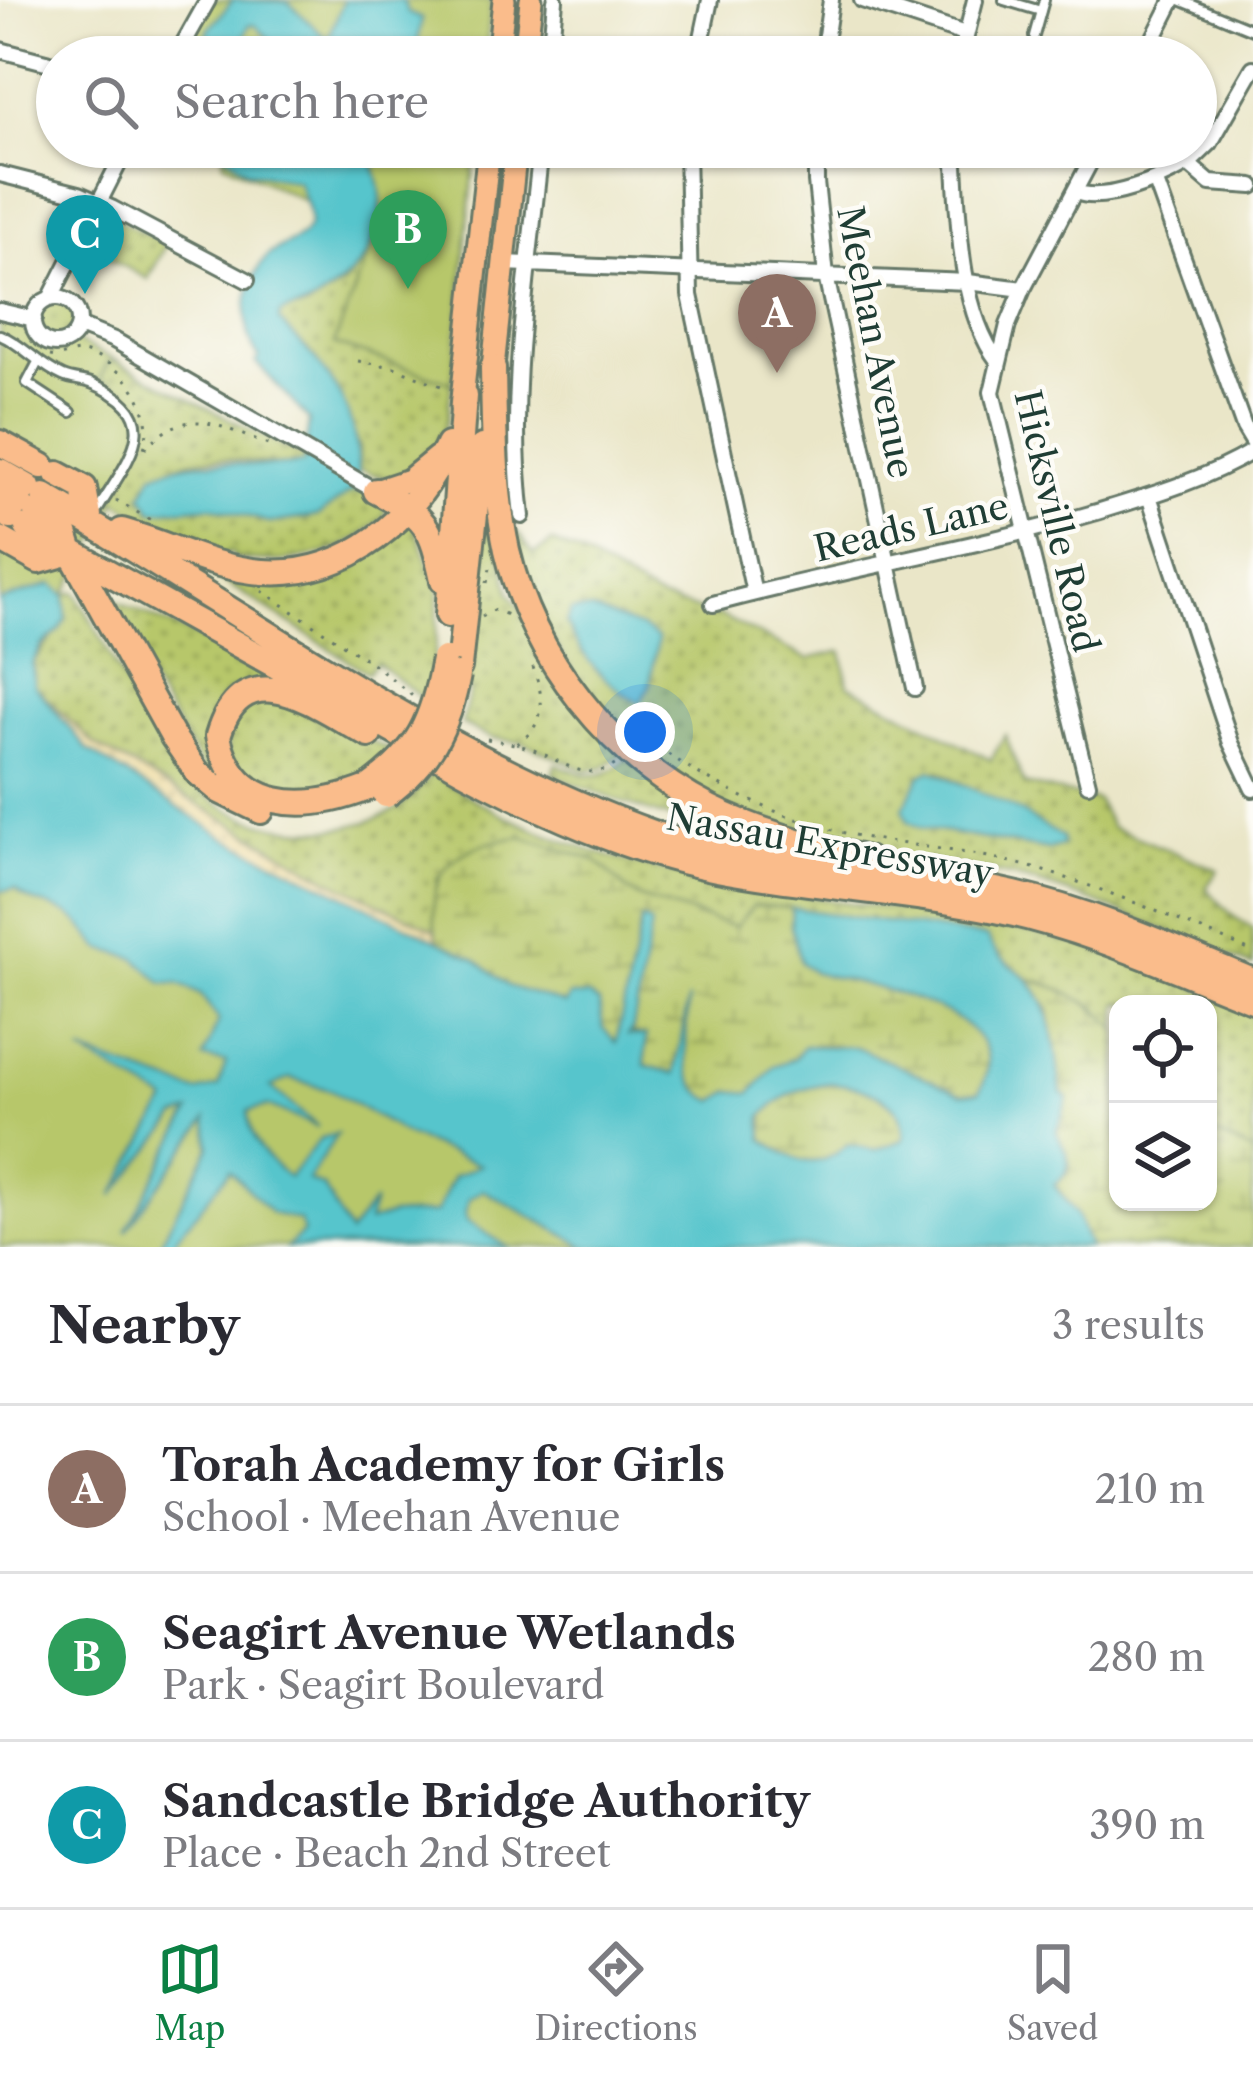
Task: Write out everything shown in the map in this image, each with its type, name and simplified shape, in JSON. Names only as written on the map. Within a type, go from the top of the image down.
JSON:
[{"type":"highway","points":[[0,480],[23,506],[63,527],[71,552],[197,772],[248,806],[280,818],[321,820],[355,812],[399,766],[422,736],[452,663],[493,368]]},
{"type":"highway","points":[[493,368],[494,451],[508,554],[539,636],[564,679],[595,718],[666,781],[709,808],[754,827],[1015,894]]},
{"type":"highway","points":[[452,663],[449,605],[464,396]]},
{"type":"highway","points":[[0,443],[39,561],[71,552]]},
{"type":"highway","points":[[90,522],[232,567],[292,571],[351,554],[381,536],[426,488],[448,445]]},
{"type":"highway","points":[[0,457],[23,506]]},
{"type":"highway","name":"Nassau Expressway","points":[[0,471],[23,506],[90,522],[327,668],[543,788],[601,814],[726,853],[1015,894],[1098,920],[1253,981]]},
{"type":"highway","points":[[367,486],[425,520],[434,535],[449,605]]},
{"type":"highway","name":"Nassau Expressway","points":[[71,552],[522,802],[641,849],[714,868],[998,910],[1062,926],[1253,1005]]},
{"type":"highway","points":[[376,793],[297,805],[247,789],[230,772],[218,736],[233,700],[271,688],[292,693],[524,812],[641,849]]},
{"type":"main road","points":[[500,36],[504,0]]},
{"type":"main road","points":[[527,36],[531,0]]},
{"type":"main road","points":[[367,486],[392,488],[423,472],[448,445],[464,396],[487,168]]},
{"type":"main road","points":[[493,368],[514,168]]},
{"type":"street","points":[[188,36],[208,0]]},
{"type":"street","points":[[552,36],[555,0]]},
{"type":"street","points":[[702,36],[710,0]]},
{"type":"street","points":[[826,36],[831,0]]},
{"type":"street","points":[[862,0],[965,34],[975,0]]},
{"type":"street","points":[[1156,36],[1176,0]]},
{"type":"street","points":[[0,50],[36,59]]},
{"type":"street","points":[[1217,131],[1253,68]]},
{"type":"street","points":[[51,298],[74,306],[79,326],[71,339],[56,344],[37,334],[34,319],[40,305],[51,298],[116,168]]},
{"type":"street","points":[[523,516],[517,407],[539,168]]},
{"type":"street","points":[[687,168],[688,270],[697,338],[754,593]]},
{"type":"street","name":"Meehan Avenue","points":[[815,168],[826,276],[915,688]]},
{"type":"street","points":[[955,168],[968,282],[985,344],[998,361]]},
{"type":"street","name":"Hicksville Road","points":[[1088,168],[1023,289],[992,392],[1088,784]]},
{"type":"street","points":[[1076,192],[1087,196],[1156,182],[1181,168]]},
{"type":"street","points":[[1193,168],[1210,183],[1253,186]]},
{"type":"street","points":[[0,174],[98,202],[247,280]]},
{"type":"street","points":[[1156,182],[1253,447]]},
{"type":"street","points":[[504,263],[968,282],[1023,289]]},
{"type":"street","points":[[0,311],[34,319]]},
{"type":"street","points":[[79,326],[114,340],[367,486]]},
{"type":"street","name":"Reads Lane","points":[[713,604],[1025,533],[1222,470],[1253,447]]},
{"type":"street","points":[[1149,496],[1231,743],[1253,789]]},
{"type":"lane","points":[[1004,0],[1041,11]]},
{"type":"lane","points":[[1034,35],[1044,0]]},
{"type":"lane","points":[[1176,0],[1253,30]]},
{"type":"lane","points":[[0,335],[19,343],[38,362],[67,378],[89,382],[136,414],[139,431],[133,449],[90,522]]},
{"type":"lane","points":[[38,362],[27,383],[71,412]]},
{"type":"path","points":[[358,361],[394,367],[464,396]]},
{"type":"path","points":[[144,450],[176,424],[196,420],[273,447]]},
{"type":"path","points":[[494,546],[481,617],[494,610],[512,617],[506,598]]},
{"type":"path","points":[[517,744],[538,724],[544,704],[526,649]]},
{"type":"path","points":[[633,745],[641,735],[693,773],[757,805],[874,839],[1033,869],[1253,952]]},
{"type":"green space","points":[[208,0],[491,0],[488,36],[188,36]]},
{"type":"green space","points":[[236,168],[474,168],[452,383],[334,344],[376,235]]},
{"type":"green space","points":[[452,168],[474,168],[448,417],[427,461],[405,476],[392,478],[359,469],[359,447],[315,357],[279,321],[286,310],[307,307],[343,285],[366,260],[376,235]]},
{"type":"green space","points":[[104,212],[166,245],[148,279],[86,246]]},
{"type":"green space","points":[[56,298],[72,305],[79,321],[72,337],[56,344],[40,337],[33,321],[40,305]]},
{"type":"green space","points":[[0,316],[34,326],[49,343],[71,339],[117,361],[108,362],[100,378],[123,391],[141,413],[141,446],[113,495],[116,503],[65,595],[51,584],[0,601]]},
{"type":"green space","points":[[112,359],[304,457],[304,463],[290,465],[217,458],[189,461],[146,484],[144,500],[212,506],[271,523],[353,489],[384,505],[385,514],[335,549],[274,561],[234,558],[228,552],[225,557],[170,534],[113,499],[123,391],[103,382],[100,374]]},
{"type":"green space","points":[[486,487],[510,593],[622,754],[602,768],[585,770],[524,743],[492,738],[462,724],[470,691],[466,687]]},
{"type":"green space","points":[[411,516],[439,591],[433,684],[427,703],[376,662],[368,673],[203,568],[296,574]]},
{"type":"green space","points":[[511,525],[534,554],[552,542],[660,599],[723,617],[808,659],[842,651],[848,685],[991,760],[1005,735],[1024,784],[1097,800],[1111,827],[1218,870],[1206,888],[1234,917],[1253,928],[1253,966],[1044,885],[823,841],[749,818],[714,801],[673,775],[612,725],[614,720],[586,694],[536,611]],"holes":[[[592,610],[642,628],[658,639],[649,687],[626,696],[594,668]],[[938,770],[1062,837],[1063,845],[1049,850],[921,828],[908,821]]]},
{"type":"green space","points":[[75,592],[136,706],[183,774],[213,800],[250,819],[308,830],[363,823],[401,806],[433,773],[501,814],[572,844],[645,866],[721,883],[1029,932],[1115,956],[1213,995],[1109,995],[1109,1021],[1096,1007],[1029,979],[993,952],[735,927],[643,899],[594,860],[522,837],[469,850],[437,878],[435,930],[328,879],[94,744],[34,686],[34,661],[66,619],[65,595]]},
{"type":"green space","points":[[96,592],[259,665],[296,687],[248,685],[224,695],[213,718],[213,770],[208,777]]},
{"type":"green space","points":[[263,693],[397,753],[325,795],[308,798],[276,793],[228,761],[227,718]]},
{"type":"green space","points":[[626,759],[772,846],[660,815],[552,774],[556,764],[584,774],[601,774]]},
{"type":"green space","points":[[522,837],[595,860],[643,899],[735,927],[754,905],[792,908],[791,926],[814,972],[934,1006],[961,1021],[981,1040],[988,1064],[979,1092],[962,1094],[856,1047],[774,1066],[751,1094],[731,1091],[715,1101],[703,1095],[690,1076],[687,1011],[675,1074],[645,1065],[646,1036],[632,1033],[650,925],[641,920],[617,1043],[602,1028],[599,1003],[565,1005],[507,986],[475,959],[438,942],[434,897],[448,866],[478,847]]},
{"type":"green space","points":[[14,888],[68,914],[102,949],[136,958],[201,995],[291,1078],[333,1091],[409,1135],[481,1165],[466,1172],[483,1190],[587,1247],[0,1247],[0,891]]},
{"type":"green space","points":[[1029,980],[1078,998],[1109,1021],[1109,1211],[1217,1211],[1217,1135],[1253,1152],[1253,1247],[1089,1247],[1076,1214],[1054,1184],[1068,1173],[1070,1165],[1056,1132],[1068,1099],[1061,1092],[1049,1009]]},
{"type":"green space","points":[[1217,997],[1253,1012],[1253,1152],[1217,1135]]},
{"type":"green space","points":[[829,1083],[868,1091],[891,1104],[899,1114],[904,1140],[875,1150],[848,1144],[826,1159],[806,1161],[763,1139],[762,1116],[770,1109],[792,1093]]},
{"type":"sand","points":[[34,686],[94,744],[328,879],[435,930],[438,942],[256,856],[166,806],[87,750]]},
{"type":"water","points":[[233,0],[288,2],[324,36],[266,36],[249,25],[245,36],[207,36]]},
{"type":"water","points":[[344,0],[403,0],[408,13],[422,19],[419,36],[329,36]]},
{"type":"water","points":[[244,168],[376,171],[380,216],[367,254],[353,272],[315,302],[279,315],[279,321],[316,360],[341,397],[355,438],[358,492],[354,490],[318,516],[271,523],[212,506],[153,511],[142,495],[153,474],[174,467],[212,462],[304,463],[309,420],[256,362],[259,357],[246,318],[254,276],[270,254],[305,232],[308,210],[298,182]]},
{"type":"water","points":[[52,584],[65,595],[66,619],[32,663],[34,685],[88,750],[226,838],[475,959],[508,986],[565,1004],[570,996],[589,996],[599,1003],[603,1028],[616,1042],[642,919],[651,925],[628,1035],[646,1036],[645,1065],[675,1074],[688,999],[689,1072],[694,1084],[715,1101],[731,1091],[751,1093],[774,1066],[795,1058],[804,1046],[856,1047],[962,1094],[979,1092],[988,1064],[981,1041],[962,1022],[901,994],[814,972],[801,963],[791,926],[792,908],[987,937],[996,952],[1032,984],[1046,1009],[1061,1092],[1068,1099],[1056,1131],[1068,1166],[1054,1185],[1076,1214],[1089,1247],[587,1247],[483,1190],[469,1199],[467,1221],[508,1247],[287,1247],[303,1232],[300,1221],[271,1213],[230,1170],[169,1247],[158,1247],[210,1147],[207,1119],[126,1231],[190,1112],[177,1117],[113,1196],[167,1101],[81,1052],[197,1092],[218,1087],[226,1062],[203,1058],[219,1020],[201,995],[179,984],[162,983],[136,958],[102,949],[68,914],[15,889],[0,891],[0,601]],"holes":[[[290,1078],[333,1091],[409,1136],[480,1165],[453,1177],[436,1213],[392,1215],[368,1222],[374,1201],[349,1234],[324,1187],[308,1180],[337,1134],[321,1138],[289,1177],[266,1156],[251,1130],[248,1111],[269,1106],[318,1127],[271,1087]],[[829,1083],[869,1091],[891,1104],[904,1126],[904,1140],[875,1150],[848,1144],[816,1162],[796,1159],[763,1139],[762,1116],[770,1109],[792,1093]]]},
{"type":"water","points":[[592,610],[642,628],[658,639],[649,687],[640,703],[606,679],[572,636],[566,623],[571,611]]},
{"type":"water","points":[[931,770],[1008,805],[1062,837],[1063,845],[1049,850],[921,828],[908,821],[903,808],[921,775]]},
{"type":"place","name":"Seagirt Avenue Wetlands","points":[[408,289]]},
{"type":"place","name":"Sandcastle Bridge Authority","points":[[85,294]]},
{"type":"place","name":"Torah Academy for Girls","points":[[777,373]]}]
